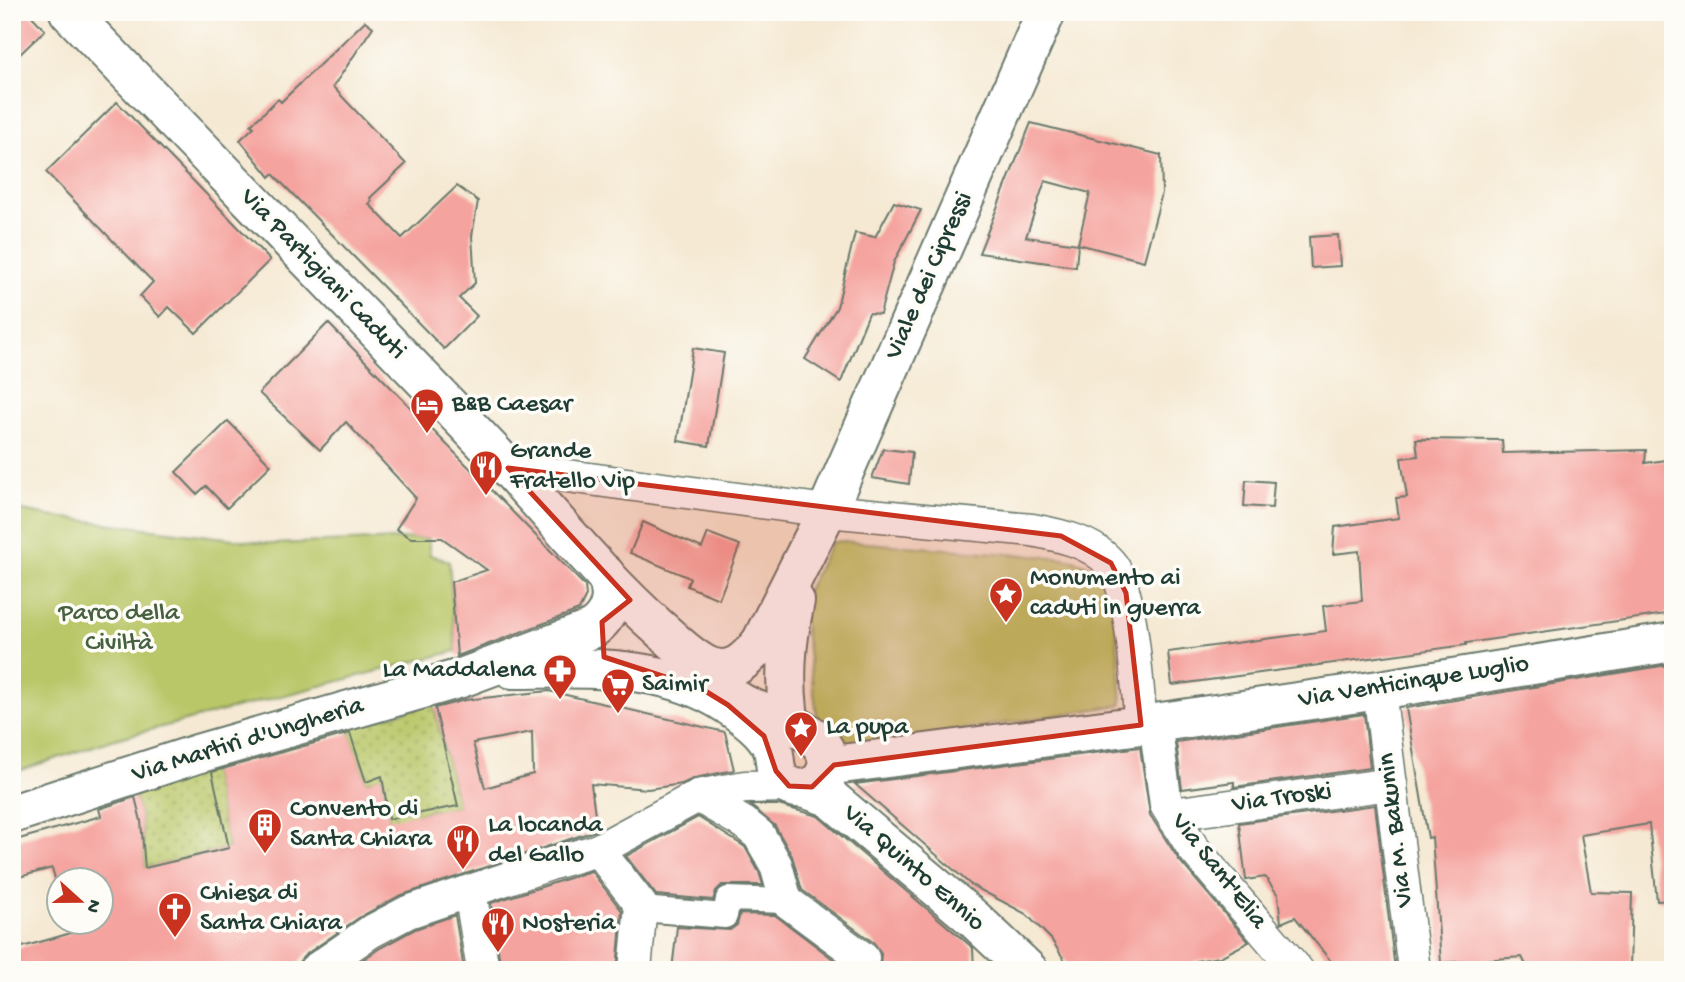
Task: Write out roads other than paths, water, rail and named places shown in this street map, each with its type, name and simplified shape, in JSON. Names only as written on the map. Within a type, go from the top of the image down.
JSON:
[{"type":"street","name":"Via Partigiani Caduti","points":[[69,12],[508,468],[605,574],[645,615],[692,656]]},
{"type":"street","name":"Viale dei Cipressi","points":[[820,525],[1046,12]]},
{"type":"street","name":"Via Sant'Elia","points":[[508,468],[820,525],[1032,530],[1061,536],[1093,549],[1111,563],[1126,593],[1148,724],[1166,805],[1193,848],[1297,970]]},
{"type":"street","points":[[692,656],[719,669],[734,668],[746,661],[761,642],[820,525]]},
{"type":"street","points":[[790,724],[786,700],[785,658],[795,603],[820,525]]},
{"type":"street","points":[[605,574],[611,588],[610,606],[599,645],[604,657],[614,664],[638,672]]},
{"type":"street","points":[[605,617],[617,608],[628,608],[645,615]]},
{"type":"street","name":"Via Martiri d'Ungheria","points":[[12,814],[197,754],[485,669],[592,629],[605,617]]},
{"type":"street","name":"Via Venticinque Luglio","points":[[820,781],[1148,724],[1673,642]]},
{"type":"street","points":[[315,970],[389,922],[443,899],[598,850],[698,796],[745,787],[820,781],[828,765],[827,756],[819,741],[804,730],[737,700],[692,656]]},
{"type":"street","name":"Via Martiri d'Ungheria","points":[[485,669],[638,672],[702,689],[750,721],[770,745],[780,778],[820,781]]},
{"type":"street","name":"Via M. Bakunin","points":[[1379,690],[1414,970]]},
{"type":"street","name":"Via Quinto Ennio","points":[[820,781],[1028,970]]},
{"type":"street","name":"Via Troski","points":[[1172,814],[1391,784]]},
{"type":"street","points":[[698,796],[759,835],[776,865],[786,901],[866,966]]},
{"type":"street","points":[[598,850],[639,900],[642,909],[635,970]]},
{"type":"street","points":[[470,891],[483,970]]},
{"type":"street","points":[[642,909],[725,916],[728,899],[786,901]]},
{"type":"place","name":"B&B Caesar","points":[[427,435]]},
{"type":"place","name":"Grande Fratello Vip","points":[[486,497]]},
{"type":"place","name":"Monumento ai caduti in guerra","points":[[1006,624]]},
{"type":"place","name":"La Maddalena","points":[[560,701]]},
{"type":"place","name":"Saimir","points":[[618,715]]},
{"type":"place","name":"La pupa","points":[[801,758]]},
{"type":"place","name":"Convento di Santa Chiara","points":[[265,855]]},
{"type":"place","name":"La locanda del Gallo","points":[[463,871]]},
{"type":"place","name":"Chiesa di Santa Chiara","points":[[175,939]]},
{"type":"place","name":"Nosteria","points":[[498,954]]},
{"type":"park label","name":"Parco della Civiltà","points":[[119,629]]}]
